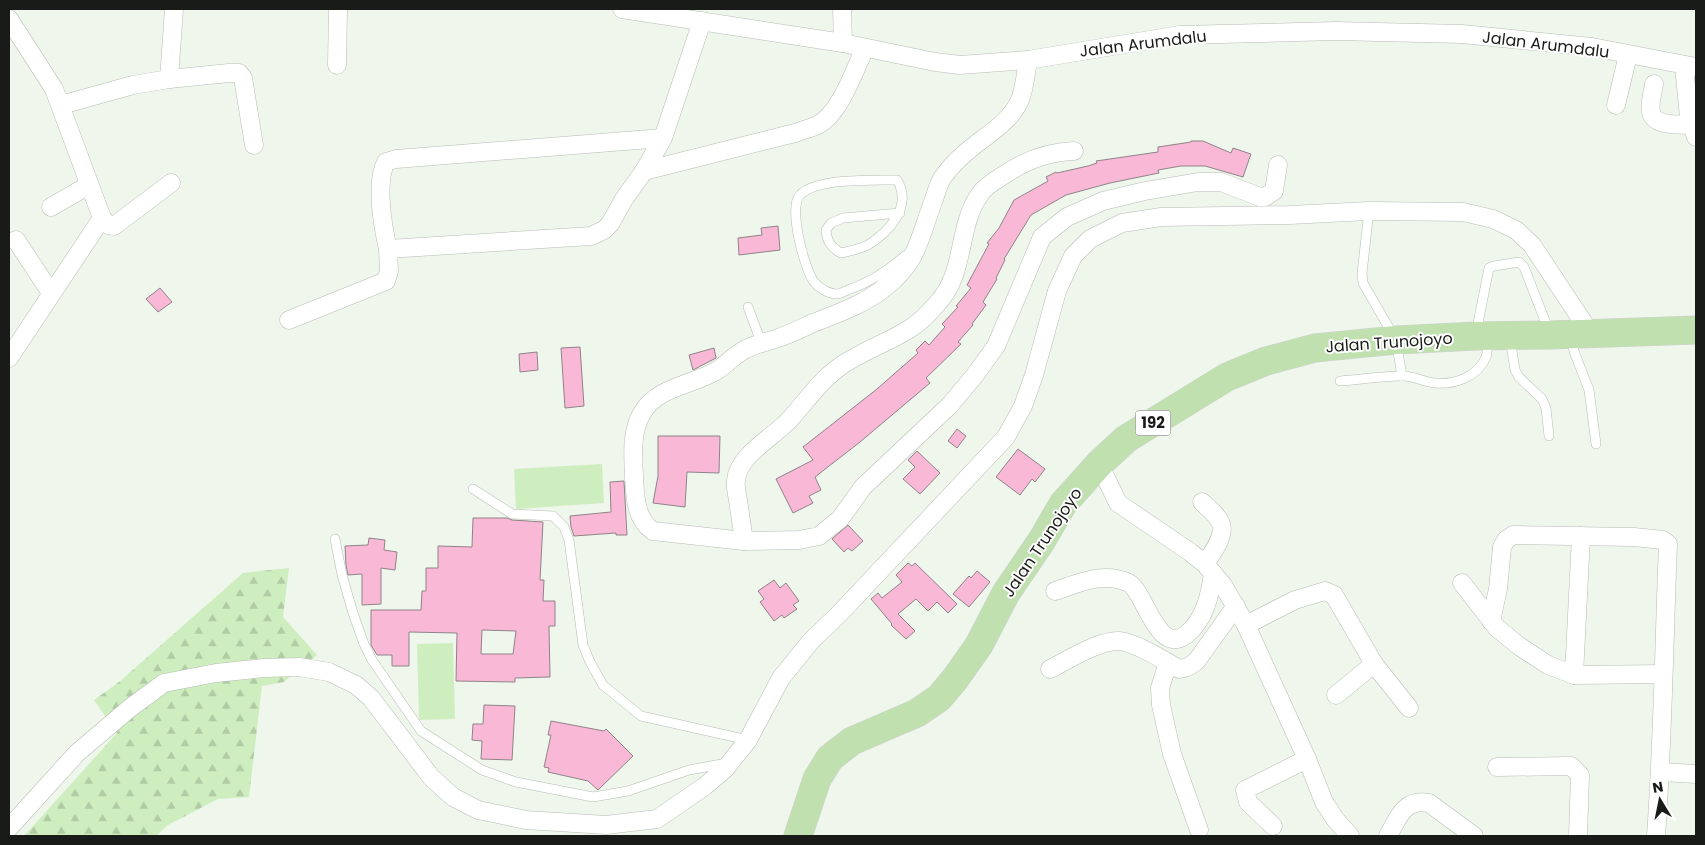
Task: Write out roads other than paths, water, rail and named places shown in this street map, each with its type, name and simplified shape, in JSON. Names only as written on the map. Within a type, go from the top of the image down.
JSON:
[{"type":"main road","name":"Jalan Trunojoyo","points":[[798,836],[816,780],[830,758],[852,741],[917,712],[938,698],[955,679],[979,645],[1006,593],[1042,540],[1063,504],[1099,464],[1126,439],[1227,377],[1266,361],[1315,348],[1396,340],[1696,330]]},
{"type":"street","points":[[169,79],[174,9]]},
{"type":"street","points":[[337,65],[338,9]]},
{"type":"street","name":"Jalan Arumdalu","points":[[622,9],[843,43],[935,62],[960,65],[1028,60],[1180,35],[1336,31],[1462,34],[1592,47],[1690,66]]},
{"type":"street","points":[[842,9],[843,43]]},
{"type":"street","points":[[9,19],[54,89],[102,218],[108,226],[114,226],[170,183]]},
{"type":"street","points":[[388,250],[591,236],[604,230],[610,224],[624,199],[644,171],[663,138],[702,21]]},
{"type":"street","points":[[644,171],[796,133],[819,124],[834,110],[844,94],[865,48]]},
{"type":"street","points":[[1616,105],[1628,54]]},
{"type":"street","points":[[1028,60],[1022,96],[1018,105],[996,129],[963,155],[942,179],[912,260],[901,274],[882,290],[843,311],[778,338],[761,342],[745,349],[717,371],[657,397],[648,404],[641,414],[635,429],[633,456],[634,490],[639,514],[647,527],[653,531],[744,541],[799,540],[819,536],[840,520],[863,487],[950,405],[996,346],[1042,236],[1067,216],[1103,201],[1145,191],[1198,182],[1221,182],[1260,197],[1265,197],[1274,191],[1278,165]]},
{"type":"street","points":[[1654,84],[1652,116],[1659,122],[1694,131],[1690,66]]},
{"type":"street","points":[[61,105],[133,85],[169,79],[239,73],[243,78],[254,144]]},
{"type":"street","points":[[289,320],[386,281],[388,250],[380,190],[382,170],[386,162],[396,159],[663,138]]},
{"type":"street","points":[[744,541],[736,482],[739,468],[752,452],[781,428],[814,389],[838,368],[860,353],[912,328],[938,304],[951,286],[957,272],[971,212],[980,193],[1016,167],[1041,155],[1058,151],[1074,151]]},
{"type":"street","points":[[50,207],[89,185]]},
{"type":"street","points":[[9,828],[77,753],[130,708],[164,684],[216,673],[264,668],[299,667],[329,672],[356,685],[371,698],[431,777],[453,797],[478,810],[526,820],[592,830],[606,825],[657,819],[705,786],[725,769],[748,740],[781,678],[811,641],[1006,437],[1023,406],[1032,382],[1057,291],[1073,256],[1090,239],[1122,223],[1161,217],[1289,215],[1369,211],[1463,212],[1493,219],[1516,230],[1532,244],[1570,335]]},
{"type":"street","points":[[9,358],[51,292],[102,218]]},
{"type":"street","points":[[16,240],[51,292]]},
{"type":"street","points":[[1099,464],[1118,503],[1190,552],[1209,568],[1223,585],[1246,625],[1307,759],[1324,802],[1335,819],[1350,836]]},
{"type":"street","points":[[1055,591],[1102,577],[1120,580],[1131,584],[1163,635],[1175,638],[1184,637],[1196,626],[1209,597],[1209,568],[1218,543],[1221,524],[1202,502]]},
{"type":"street","points":[[1491,621],[1498,589],[1502,547],[1506,540],[1514,535],[1634,537],[1663,540],[1668,544],[1661,772],[1656,836]]},
{"type":"street","points":[[1574,675],[1581,536]]},
{"type":"street","points":[[1462,583],[1497,628],[1519,646],[1548,664],[1574,675],[1663,674]]},
{"type":"street","points":[[1246,625],[1295,600],[1325,591],[1334,595],[1374,664],[1409,708]]},
{"type":"street","points":[[1050,669],[1102,644],[1118,642],[1137,647],[1179,669],[1193,664],[1236,606]]},
{"type":"street","points":[[1168,663],[1160,688],[1161,705],[1172,754],[1199,830]]},
{"type":"street","points":[[1336,695],[1374,664]]},
{"type":"street","points":[[1273,826],[1248,802],[1246,790],[1307,759]]},
{"type":"street","points":[[1497,767],[1571,766],[1576,770],[1580,776],[1578,836]]},
{"type":"street","points":[[1661,772],[1696,774]]},
{"type":"street","points":[[1388,836],[1404,809],[1409,805],[1422,801],[1429,802],[1474,836]]},
{"type":"lane","points":[[900,213],[843,218],[831,223],[826,230],[827,239],[831,247],[841,253],[866,246],[885,232],[900,213],[902,198],[897,180],[842,180],[801,194],[795,203],[802,254],[814,282],[824,290],[837,294],[867,284],[891,268],[920,241]]},
{"type":"lane","points":[[1369,211],[1362,273],[1363,284],[1396,340],[1402,376]]},
{"type":"lane","points":[[1340,381],[1402,376],[1417,377],[1432,383],[1451,384],[1473,373],[1480,367],[1486,356],[1491,336],[1489,268],[1519,262],[1570,335],[1574,354],[1589,390],[1596,444]]},
{"type":"lane","points":[[748,307],[761,342]]},
{"type":"lane","points":[[1491,336],[1519,377],[1542,400],[1546,408],[1549,436]]},
{"type":"lane","points":[[473,490],[512,514],[553,516],[564,527],[569,540],[583,645],[603,685],[641,716],[748,740]]},
{"type":"lane","points":[[335,539],[342,575],[353,613],[372,660],[421,731],[482,770],[516,782],[592,798],[628,791],[689,770],[730,763]]}]
